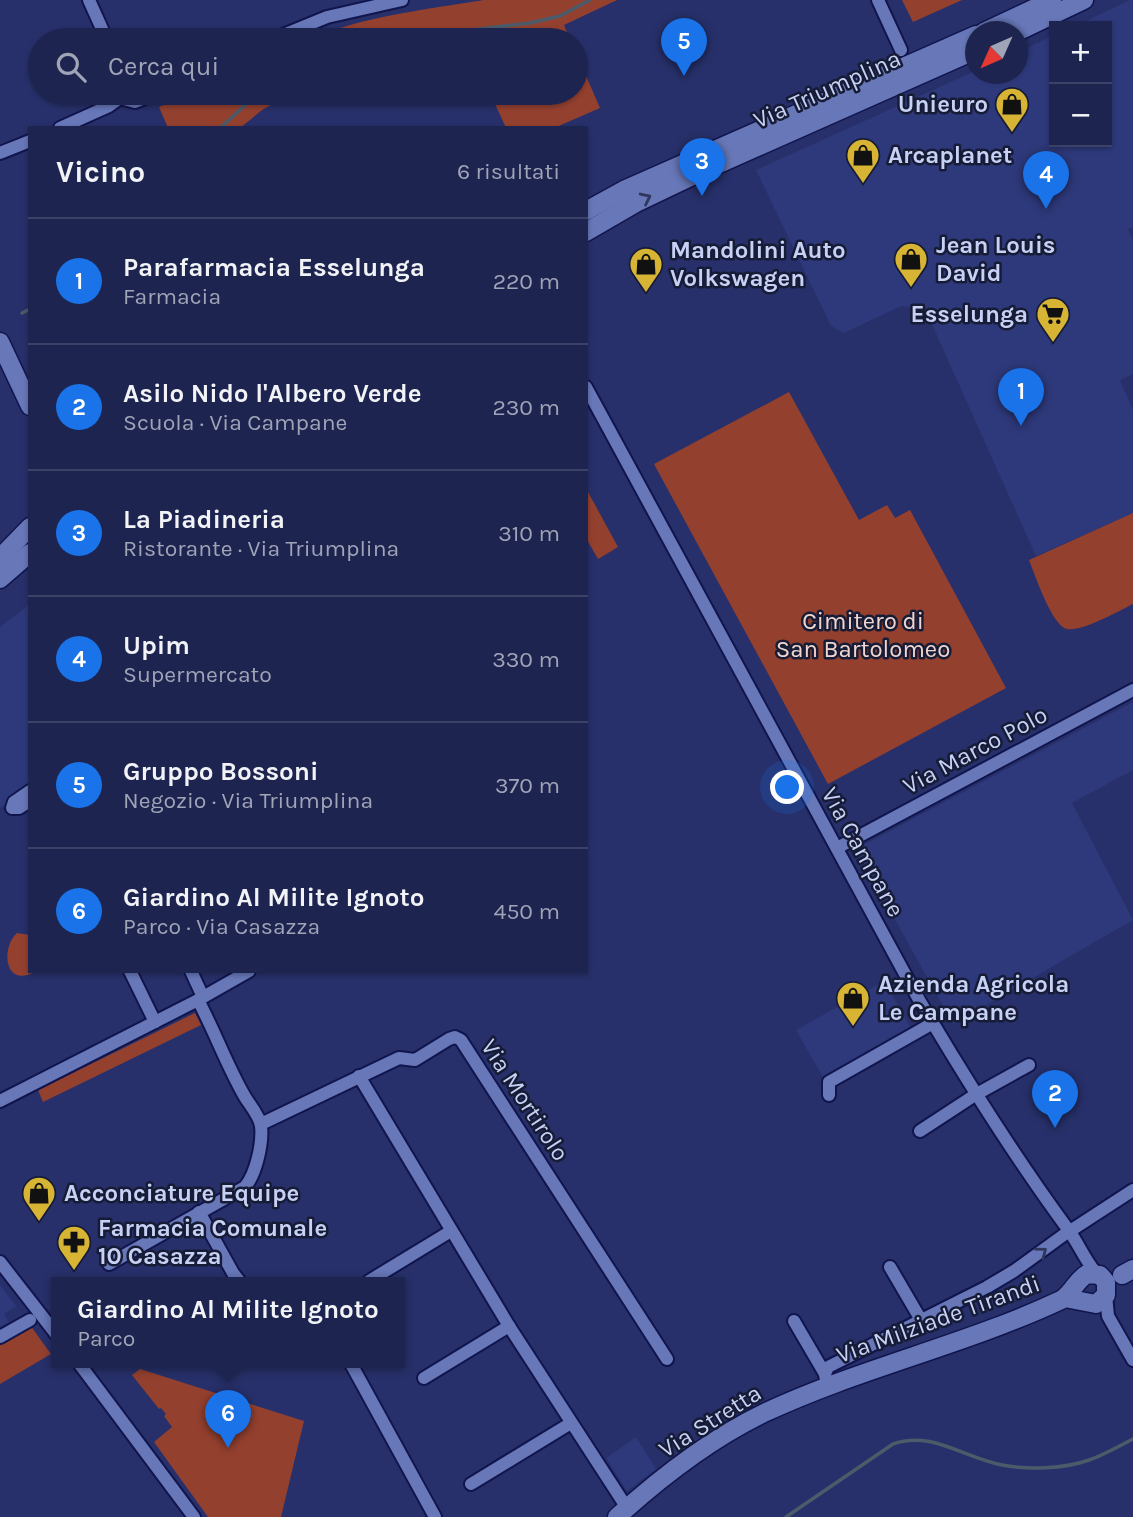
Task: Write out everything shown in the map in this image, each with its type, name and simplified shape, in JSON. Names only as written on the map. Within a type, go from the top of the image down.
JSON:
[{"type":"main road","points":[[1007,21],[1052,0]]},
{"type":"main road","points":[[1028,27],[1084,0]]},
{"type":"main road","name":"Via Triumplina","points":[[588,210],[616,194],[965,39]]},
{"type":"main road","name":"Via Triumplina","points":[[588,231],[628,207],[703,171],[965,54]]},
{"type":"main road","points":[[0,342],[28,404]]},
{"type":"main road","points":[[0,558],[28,529]]},
{"type":"main road","points":[[0,579],[28,555]]},
{"type":"main road","name":"Via Milziade Tirandi","points":[[826,1380],[986,1332],[1093,1288]]},
{"type":"main road","name":"Via Stretta","points":[[622,1513],[677,1467],[716,1440],[826,1380]]},
{"type":"street","points":[[89,0],[102,28]]},
{"type":"street","points":[[301,28],[334,15],[402,0]]},
{"type":"street","points":[[878,0],[901,50]]},
{"type":"street","points":[[64,126],[110,105]]},
{"type":"street","points":[[0,153],[28,142]]},
{"type":"street","name":"Via Campane","points":[[588,391],[933,1023],[975,1095],[1086,1261],[1093,1288]]},
{"type":"street","name":"Via Marco Polo","points":[[837,848],[1133,690]]},
{"type":"street","points":[[12,808],[14,802],[28,792]]},
{"type":"street","points":[[0,816],[28,802]]},
{"type":"street","points":[[131,973],[155,1021]]},
{"type":"street","points":[[109,1264],[245,1187],[255,1170],[261,1124],[232,1075],[192,973]]},
{"type":"street","points":[[0,1101],[201,999],[246,973]]},
{"type":"street","points":[[829,1095],[829,1082],[933,1023]]},
{"type":"street","name":"Via Mortirolo","points":[[359,1076],[399,1058],[415,1060],[449,1039],[455,1037],[461,1040],[667,1359]]},
{"type":"street","points":[[920,1132],[975,1095],[1028,1065]]},
{"type":"street","points":[[261,1124],[359,1076],[509,1326],[571,1423],[622,1513]]},
{"type":"street","name":"Via Stretta","points":[[826,1380],[828,1367],[1014,1271],[1067,1232],[1133,1190]]},
{"type":"street","points":[[198,1212],[236,1277]]},
{"type":"street","points":[[376,1277],[451,1231]]},
{"type":"street","points":[[0,1262],[51,1326]]},
{"type":"street","points":[[890,1267],[922,1320]]},
{"type":"street","name":"Via Milziade Tirandi","points":[[1093,1288],[1127,1272]]},
{"type":"street","points":[[1093,1288],[1133,1360]]},
{"type":"street","points":[[0,1337],[30,1320]]},
{"type":"street","points":[[794,1321],[826,1380]]},
{"type":"street","points":[[424,1378],[509,1326]]},
{"type":"street","points":[[82,1368],[194,1517]]},
{"type":"street","points":[[352,1368],[436,1517]]},
{"type":"street","points":[[471,1483],[571,1423]]},
{"type":"shaded area","points":[[1133,0],[1133,227],[1128,229],[1133,240],[1133,374],[1120,380],[1133,410],[1133,513],[1036,556],[925,309],[901,306],[844,333],[831,326],[756,170],[965,76],[965,84],[1028,84],[1028,47],[1049,37],[1049,147],[1112,147],[1112,21],[1086,21]]},
{"type":"shaded area","points":[[28,606],[28,789],[0,808],[0,627]]},
{"type":"shaded area","points":[[1133,702],[1133,770],[1072,803],[1133,920],[953,1024],[856,849]]},
{"type":"shaded area","points":[[884,981],[912,1030],[824,1079],[796,1030]]},
{"type":"shaded area","points":[[0,1285],[16,1306],[4,1314],[9,1322],[0,1327]]},
{"type":"shaded area","points":[[636,1437],[656,1469],[627,1491],[606,1458]]},
{"type":"green space","points":[[484,0],[617,0],[564,25],[565,28],[341,28],[416,11]]},
{"type":"green space","points":[[902,0],[962,0],[913,22]]},
{"type":"green space","points":[[588,80],[600,108],[559,126],[505,126],[495,105],[588,105]]},
{"type":"green space","points":[[271,105],[242,126],[167,126],[159,107]]},
{"type":"green space","name":"Cimitero di San Bartolomeo","points":[[789,392],[859,520],[887,505],[895,518],[910,510],[1006,688],[828,784],[654,464]]},
{"type":"green space","points":[[588,492],[618,547],[598,559],[588,542]]},
{"type":"green space","points":[[1133,513],[1133,604],[1082,627],[1067,629],[1061,626],[1045,599],[1029,560]]},
{"type":"green space","points":[[17,933],[28,935],[28,973],[31,973],[18,975],[8,965],[8,948]]},
{"type":"green space","points":[[195,1013],[201,1025],[43,1102],[38,1090]]},
{"type":"green space","points":[[30,1325],[51,1354],[0,1384],[0,1343]]},
{"type":"green space","points":[[140,1369],[304,1421],[281,1517],[208,1517],[154,1442],[172,1427],[164,1416],[166,1414],[132,1375]]},
{"type":"waterway","points":[[488,28],[560,16],[590,0]]},
{"type":"waterway","points":[[222,126],[245,105]]},
{"type":"waterway","points":[[22,313],[28,310]]},
{"type":"waterway","points":[[786,1517],[893,1444],[921,1440],[988,1462],[1034,1468],[1079,1463],[1100,1456],[1133,1439]]},
{"type":"place","name":"Gruppo Bossoni","points":[[684,76]]},
{"type":"place","name":"Unieuro","points":[[1012,134]]},
{"type":"place","name":"Arcaplanet","points":[[863,185]]},
{"type":"place","name":"La Piadineria","points":[[702,196]]},
{"type":"place","name":"Upim","points":[[1046,209]]},
{"type":"place","name":"Jean Louis David","points":[[911,289]]},
{"type":"place","name":"Mandolini Auto Volkswagen","points":[[646,294]]},
{"type":"place","name":"Esselunga","points":[[1053,344]]},
{"type":"place","name":"Parafarmacia Esselunga","points":[[1021,426]]},
{"type":"place","name":"Azienda Agricola Le Campane","points":[[853,1028]]},
{"type":"place","name":"Asilo Nido l'Albero Verde","points":[[1055,1128]]},
{"type":"place","name":"Acconciature Equipe","points":[[39,1223]]},
{"type":"place","name":"Farmacia Comunale 10 Casazza","points":[[74,1272]]},
{"type":"place","name":"Giardino Al Milite Ignoto","points":[[228,1448]]}]
